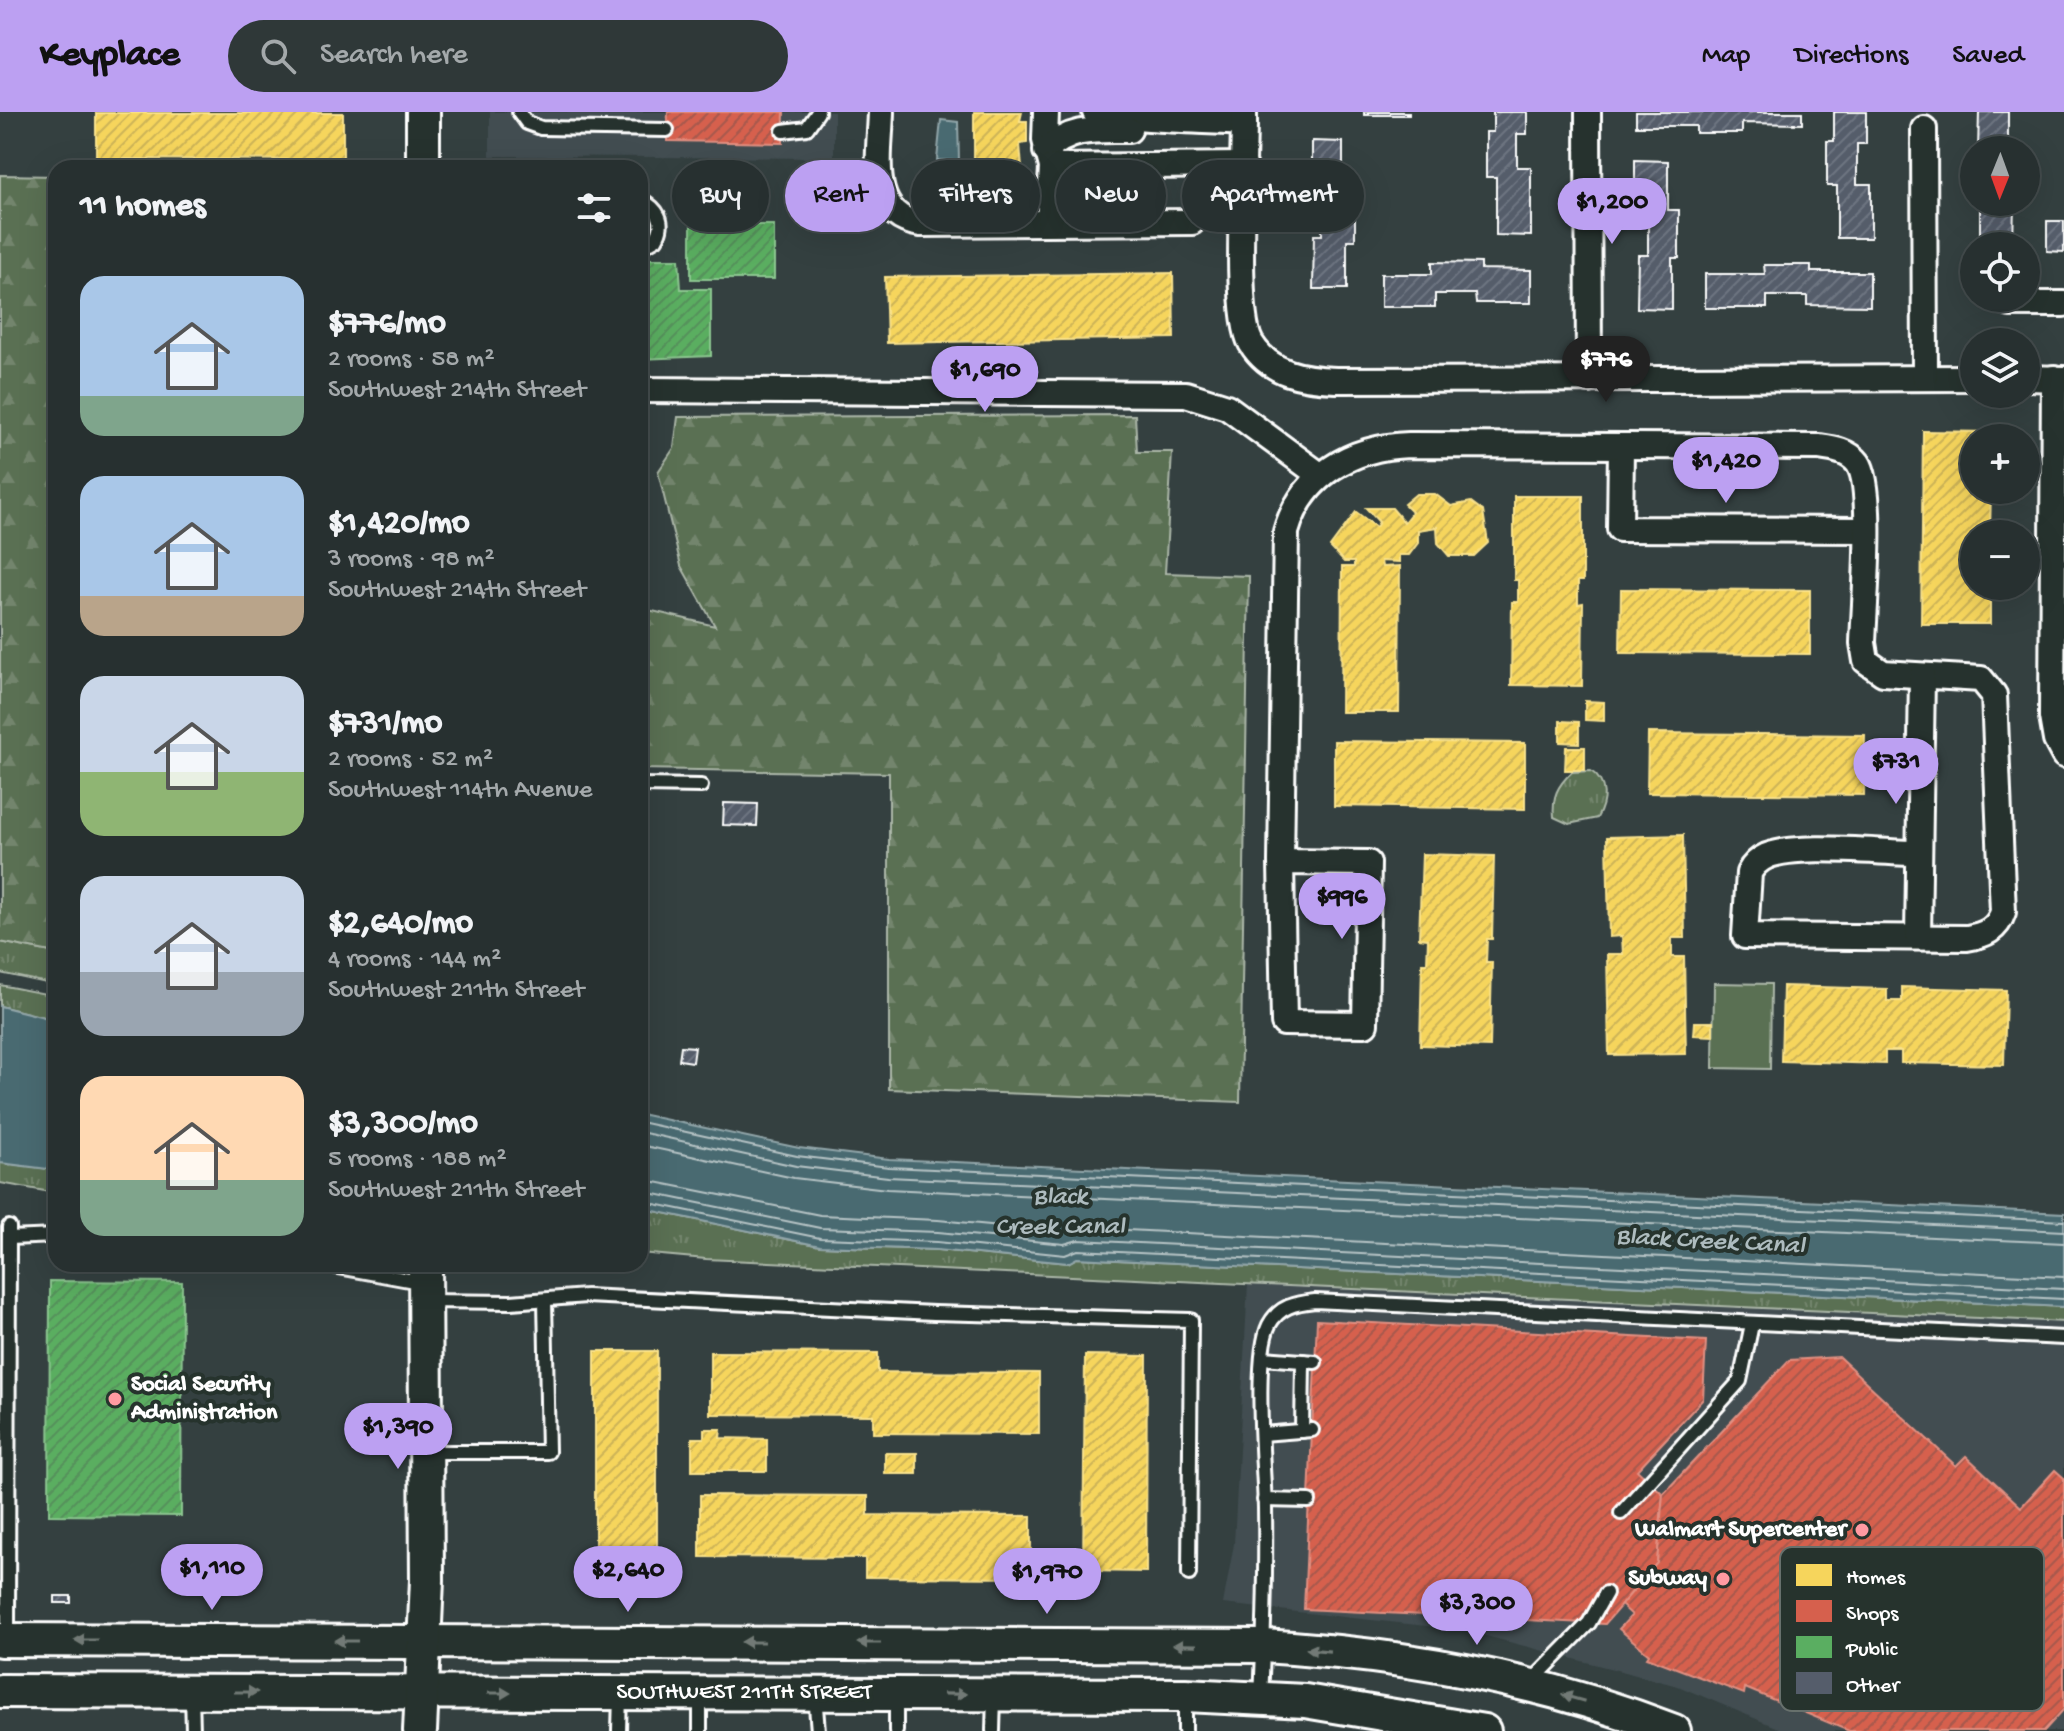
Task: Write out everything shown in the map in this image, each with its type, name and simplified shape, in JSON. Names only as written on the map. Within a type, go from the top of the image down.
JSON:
[{"type":"main road","points":[[423,112],[423,160]]},
{"type":"main road","points":[[420,1731],[424,1641],[426,1283]]},
{"type":"main road","points":[[4,1640],[1263,1646],[1399,1661],[1527,1685],[1674,1731]]},
{"type":"main road","name":"SOUTHWEST 211TH STREET","points":[[0,1691],[1185,1695],[1261,1698],[1484,1731]]},
{"type":"street","points":[[881,112],[881,194],[887,207],[898,217],[921,224],[1182,222]]},
{"type":"street","points":[[1046,112],[1049,222]]},
{"type":"street","points":[[1095,112],[1143,115],[1170,121]]},
{"type":"street","points":[[1588,112],[1589,380]]},
{"type":"street","points":[[1049,159],[1057,140],[1080,131],[1143,130],[1170,121],[1244,117],[1244,160]]},
{"type":"street","points":[[1924,129],[1925,378]]},
{"type":"street","points":[[1049,159],[1182,163]]},
{"type":"street","points":[[1244,232],[1243,315],[1248,337],[1261,356],[1293,376],[1321,379],[1589,380],[1960,378]]},
{"type":"street","points":[[2040,304],[2064,304]]},
{"type":"street","points":[[2059,378],[2052,717],[2056,740],[2064,755]]},
{"type":"street","points":[[648,390],[1129,391],[1186,394],[1227,407],[1321,476]]},
{"type":"street","points":[[1281,862],[1368,863],[1365,1024],[1284,1023],[1281,862],[1286,532],[1300,497],[1321,476],[1344,460],[1375,447],[1819,447],[1842,452],[1861,469],[1867,530],[1863,643],[1866,661],[1883,673],[1981,679],[1994,695],[2003,902],[1999,923],[1982,936],[1745,936],[1749,873],[1767,856],[1797,852],[1919,853]]},
{"type":"street","points":[[1621,447],[1620,529],[1867,530]]},
{"type":"street","points":[[1918,937],[1922,676]]},
{"type":"lane","points":[[519,112],[527,123],[541,128],[667,130]]},
{"type":"lane","points":[[572,112],[572,128]]},
{"type":"lane","points":[[783,131],[807,128],[818,112]]},
{"type":"lane","points":[[648,205],[658,212],[662,223],[656,239],[648,244]]},
{"type":"lane","points":[[648,785],[701,786]]},
{"type":"lane","points":[[4,1640],[9,1232],[48,1235]]},
{"type":"lane","points":[[366,1272],[545,1300],[600,1296],[934,1313],[1191,1320],[1189,1574]]},
{"type":"lane","points":[[426,1452],[548,1452],[545,1300]]},
{"type":"lane","points":[[1261,1698],[1263,1358],[1268,1326],[1288,1305],[1315,1301],[2064,1338]]},
{"type":"lane","points":[[1621,1513],[1740,1381],[1748,1357],[1752,1324]]},
{"type":"lane","points":[[1262,1434],[1307,1430],[1309,1362],[1263,1358]]},
{"type":"lane","points":[[1264,1500],[1309,1501]]},
{"type":"lane","points":[[1527,1685],[1589,1623],[1606,1593]]},
{"type":"lane","points":[[192,1692],[193,1731]]},
{"type":"lane","points":[[619,1731],[621,1693]]},
{"type":"lane","points":[[700,1693],[700,1731]]},
{"type":"lane","points":[[896,1693],[896,1731]]},
{"type":"lane","points":[[815,1694],[818,1731]]},
{"type":"lane","points":[[993,1731],[994,1695]]},
{"type":"lane","points":[[1185,1695],[1185,1731]]},
{"type":"shaded area","points":[[490,112],[834,112],[834,158],[490,156]]},
{"type":"shaded area","points":[[1248,1283],[2064,1322],[2064,1731],[1785,1731],[1678,1686],[1463,1630],[1223,1604],[1234,1544]]},
{"type":"green space","points":[[0,175],[48,176],[48,951],[0,942]]},
{"type":"green space","points":[[1135,415],[1137,452],[1172,452],[1165,573],[1249,576],[1240,1102],[889,1089],[889,773],[648,769],[648,610],[715,626],[681,566],[658,472],[674,448],[678,417]]},
{"type":"green space","points":[[1591,771],[1600,781],[1604,793],[1597,818],[1569,824],[1554,817],[1555,798],[1563,782],[1572,772]]},
{"type":"green space","points":[[0,942],[48,951],[48,983],[0,973]]},
{"type":"green space","points":[[1714,983],[1771,984],[1770,1069],[1713,1068]]},
{"type":"green space","points":[[0,985],[48,994],[48,1018],[0,1006]]},
{"type":"green space","points":[[0,1162],[48,1169],[48,1192],[0,1183]]},
{"type":"green space","points":[[648,1210],[820,1246],[937,1250],[1068,1263],[1077,1258],[2064,1307],[2064,1322],[706,1259],[648,1254]]},
{"type":"water","points":[[941,120],[958,122],[959,160],[937,160]]},
{"type":"water","points":[[0,1006],[48,1018],[48,1169],[0,1163]]},
{"type":"water","name":"Black Creek Canal","points":[[648,1116],[799,1148],[889,1159],[2064,1213],[2064,1307],[1077,1258],[1068,1263],[937,1250],[820,1246],[648,1210]]},
{"type":"building: Homes","points":[[974,112],[1022,112],[1020,121],[1027,121],[1027,143],[1020,144],[1021,160],[974,160]]},
{"type":"building: Homes","points":[[96,113],[343,113],[343,160],[96,159]]},
{"type":"building: Homes","points":[[1173,273],[1174,338],[887,343],[885,277]]},
{"type":"building: Homes","points":[[1923,431],[1960,432],[1960,504],[1991,504],[1990,520],[1960,520],[1960,600],[1990,600],[1990,624],[1921,624]]},
{"type":"building: Homes","points":[[1416,494],[1435,494],[1451,506],[1471,502],[1483,511],[1488,543],[1474,556],[1449,556],[1438,543],[1437,527],[1418,530],[1418,543],[1409,555],[1399,555],[1399,562],[1381,561],[1382,567],[1400,566],[1399,712],[1341,712],[1342,567],[1354,567],[1354,562],[1344,562],[1330,547],[1356,512],[1376,527],[1379,522],[1366,508],[1392,508],[1404,522],[1412,512],[1404,504]]},
{"type":"building: Homes","points":[[1514,496],[1583,496],[1583,581],[1578,581],[1578,604],[1583,603],[1582,686],[1511,685],[1512,602],[1518,602],[1518,580],[1514,580]]},
{"type":"building: Homes","points":[[1621,589],[1810,590],[1810,654],[1620,653]]},
{"type":"building: Homes","points":[[1585,701],[1604,702],[1604,721],[1585,720]]},
{"type":"building: Homes","points":[[1560,721],[1579,722],[1579,743],[1560,742]]},
{"type":"building: Homes","points":[[1648,733],[1865,735],[1864,795],[1647,793]]},
{"type":"building: Homes","points":[[1334,741],[1525,743],[1525,809],[1334,806]]},
{"type":"building: Homes","points":[[1566,747],[1585,747],[1585,770],[1565,770]]},
{"type":"building: Homes","points":[[1683,835],[1685,938],[1672,938],[1672,957],[1684,957],[1686,1054],[1609,1055],[1607,954],[1623,954],[1622,936],[1609,937],[1607,837]]},
{"type":"building: Homes","points":[[1422,854],[1494,856],[1492,939],[1487,939],[1486,962],[1492,962],[1490,1047],[1420,1045],[1422,963],[1427,963],[1428,939],[1419,938]]},
{"type":"building: Homes","points":[[1783,986],[1887,989],[1887,1001],[1902,1001],[1902,987],[2006,990],[2004,1065],[1901,1063],[1901,1051],[1885,1051],[1885,1064],[1781,1061]]},
{"type":"building: Homes","points":[[1695,1022],[1713,1022],[1713,1036],[1694,1035]]},
{"type":"building: Homes","points":[[595,1351],[657,1351],[657,1569],[595,1569]]},
{"type":"building: Homes","points":[[710,1352],[878,1353],[878,1372],[1039,1373],[1039,1434],[873,1433],[873,1415],[710,1414]]},
{"type":"building: Homes","points":[[1085,1355],[1147,1356],[1146,1572],[1083,1571]]},
{"type":"building: Homes","points":[[704,1429],[721,1429],[720,1438],[767,1439],[767,1471],[692,1471],[692,1438],[704,1438]]},
{"type":"building: Homes","points":[[885,1453],[917,1453],[917,1474],[885,1474]]},
{"type":"building: Homes","points":[[700,1495],[868,1496],[868,1515],[1031,1516],[1031,1578],[865,1577],[865,1558],[700,1557]]},
{"type":"building: Shops","points":[[668,112],[784,112],[783,143],[667,141]]},
{"type":"building: Shops","points":[[1317,1320],[1706,1341],[1703,1399],[1637,1470],[1663,1494],[1657,1563],[1605,1624],[1304,1609]]},
{"type":"building: Shops","name":"Walmart Supercenter","points":[[1839,1357],[1956,1466],[1966,1456],[2021,1507],[2055,1470],[2064,1478],[2064,1709],[2044,1731],[1849,1731],[1801,1711],[2044,1711],[2044,1547],[1780,1547],[1780,1702],[1745,1688],[1744,1694],[1647,1657],[1649,1654],[1619,1629],[1632,1615],[1621,1605],[1657,1563],[1663,1494],[1789,1360]]},
{"type":"building: Public","points":[[769,225],[774,225],[774,279],[691,279],[691,232],[769,232]]},
{"type":"building: Public","points":[[648,259],[679,259],[681,289],[711,289],[711,356],[648,359]]},
{"type":"building: Public","name":"Social Security Administration","points":[[50,1281],[182,1282],[181,1516],[49,1515]]},
{"type":"building: Other","points":[[1364,112],[1409,112],[1409,115],[1364,115]]},
{"type":"building: Other","points":[[1493,112],[1527,112],[1527,134],[1517,134],[1517,167],[1531,167],[1531,236],[1496,235],[1496,177],[1486,177],[1486,132],[1493,132]]},
{"type":"building: Other","points":[[1636,112],[1802,112],[1802,124],[1742,123],[1742,133],[1696,133],[1696,126],[1636,126]]},
{"type":"building: Other","points":[[1834,112],[1866,112],[1866,144],[1857,144],[1857,184],[1871,184],[1871,238],[1837,238],[1837,186],[1827,186],[1827,141],[1834,141]]},
{"type":"building: Other","points":[[1979,112],[2008,112],[2008,136],[1978,136]]},
{"type":"building: Other","points":[[1312,141],[1343,142],[1343,160],[1312,160]]},
{"type":"building: Other","points":[[1635,160],[1668,161],[1668,210],[1679,210],[1679,258],[1672,258],[1672,309],[1637,308],[1638,255],[1648,255],[1648,213],[1635,213]]},
{"type":"building: Other","points":[[1980,216],[2014,216],[2013,232],[1980,232]]},
{"type":"building: Other","points":[[2047,221],[2064,221],[2064,252],[2047,251]]},
{"type":"building: Other","points":[[1322,232],[1355,232],[1355,240],[1347,240],[1347,289],[1313,289],[1314,235],[1322,235]]},
{"type":"building: Other","points":[[1432,262],[1481,263],[1481,269],[1531,270],[1531,303],[1476,303],[1475,294],[1435,294],[1435,307],[1381,307],[1381,274],[1432,274]]},
{"type":"building: Other","points":[[1764,265],[1811,265],[1811,272],[1870,272],[1870,306],[1807,305],[1807,296],[1767,296],[1767,308],[1705,308],[1705,274],[1765,274]]},
{"type":"building: Other","points":[[724,803],[758,804],[757,826],[723,825]]},
{"type":"building: Other","points":[[681,1046],[695,1047],[693,1062],[679,1060]]},
{"type":"building: Other","points":[[55,1596],[71,1596],[71,1603],[55,1603]]},
{"type":"place","name":"Social Security Administration","points":[[115,1399]]},
{"type":"place","name":"Walmart Supercenter","points":[[1862,1530]]},
{"type":"place","name":"Subway","points":[[1723,1579]]}]
